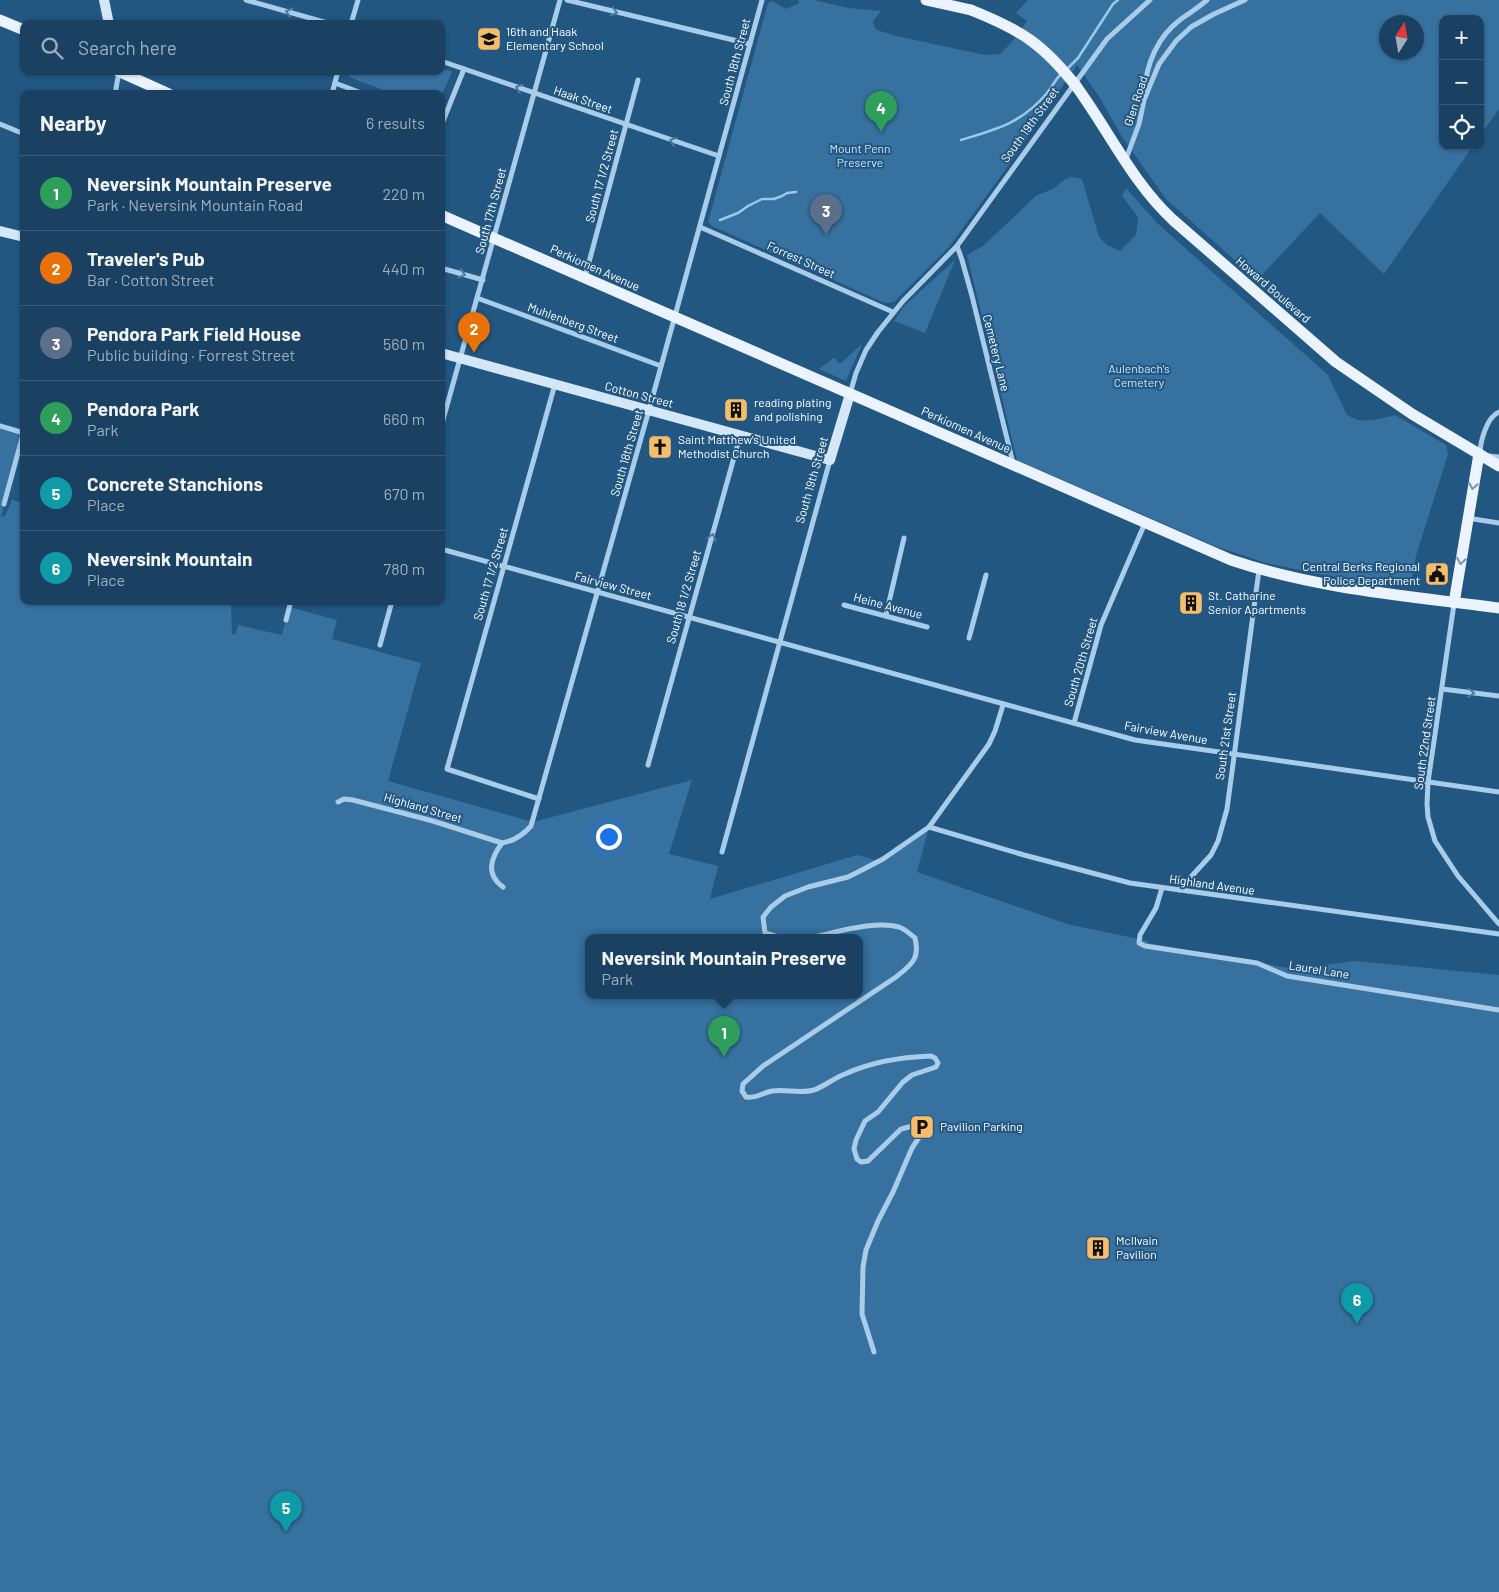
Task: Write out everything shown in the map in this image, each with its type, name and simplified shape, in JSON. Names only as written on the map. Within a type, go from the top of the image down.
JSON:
[{"type":"main road","name":"Howard Boulevard","points":[[926,0],[971,10],[1014,29],[1035,42],[1061,67],[1076,86],[1125,162],[1158,206],[1336,362],[1412,414],[1499,466]]},
{"type":"main road","points":[[0,20],[20,28]]},
{"type":"main road","points":[[128,75],[160,90]]},
{"type":"main road","name":"Perkiomen Avenue","points":[[445,217],[1207,551],[1259,569],[1360,590],[1499,608]]},
{"type":"main road","points":[[1454,603],[1479,454]]},
{"type":"street","points":[[104,0],[108,20]]},
{"type":"street","points":[[246,0],[317,20]]},
{"type":"street","points":[[352,20],[358,0]]},
{"type":"street","name":"South 17th Street","points":[[445,413],[560,0]]},
{"type":"street","points":[[567,0],[750,44]]},
{"type":"street","name":"South 18th Street","points":[[510,842],[522,836],[531,826],[675,318],[762,0]]},
{"type":"street","name":"South 19th Street","points":[[722,852],[830,460],[856,373],[866,350],[893,312],[957,246],[1107,39],[1150,0]]},
{"type":"street","points":[[1144,100],[1145,80],[1156,47],[1180,20],[1207,0]]},
{"type":"street","name":"Glen Road","points":[[1125,162],[1139,124],[1144,100],[1159,64],[1176,41],[1191,27],[1245,0]]},
{"type":"street","name":"Haak Street","points":[[445,62],[719,156]]},
{"type":"street","points":[[445,116],[464,69]]},
{"type":"street","points":[[116,90],[118,75]]},
{"type":"street","points":[[333,90],[337,75]]},
{"type":"street","name":"South 17 1/2 Street","points":[[584,278],[638,80]]},
{"type":"street","points":[[335,83],[353,90]]},
{"type":"street","points":[[0,124],[20,132]]},
{"type":"street","name":"Forrest Street","points":[[700,227],[893,312]]},
{"type":"street","points":[[0,231],[20,236]]},
{"type":"street","name":"Cemetery Lane","points":[[957,246],[972,296],[1014,466]]},
{"type":"street","points":[[445,269],[482,280]]},
{"type":"street","name":"Muhlenberg Street","points":[[478,298],[661,366]]},
{"type":"street","name":"Cotton Street","points":[[445,354],[830,460]]},
{"type":"street","name":"South 17 1/2 Street","points":[[539,799],[447,769],[555,384]]},
{"type":"street","points":[[1499,412],[1495,413],[1486,428],[1479,454],[1499,457]]},
{"type":"street","points":[[0,426],[20,431]]},
{"type":"street","name":"South 18 1/2 Street","points":[[648,765],[740,435]]},
{"type":"street","points":[[4,504],[20,446]]},
{"type":"street","points":[[1468,518],[1499,523]]},
{"type":"street","name":"South 20th Street","points":[[1074,723],[1101,625],[1145,524]]},
{"type":"street","points":[[886,616],[904,538]]},
{"type":"street","name":"Fairview Street","points":[[445,550],[780,642]]},
{"type":"street","name":"South 21st Street","points":[[1179,890],[1205,863],[1218,841],[1227,809],[1259,569]]},
{"type":"street","points":[[969,638],[986,575]]},
{"type":"street","name":"South 22nd Street","points":[[1454,603],[1428,782],[1428,816],[1435,841],[1458,876],[1499,924]]},
{"type":"street","points":[[286,620],[290,605]]},
{"type":"street","points":[[380,645],[391,605]]},
{"type":"street","name":"Heine Avenue","points":[[844,605],[927,627]]},
{"type":"street","name":"Fairview Avenue","points":[[780,642],[1135,740],[1499,792]]},
{"type":"street","points":[[1442,689],[1499,696]]},
{"type":"street","points":[[771,934],[765,932],[763,917],[771,907],[785,896],[808,887],[848,877],[883,859],[929,827],[989,744],[998,725],[1003,704]]},
{"type":"street","name":"Highland Street","points":[[338,802],[344,799],[361,802],[502,842],[510,842]]},
{"type":"street","name":"Highland Avenue","points":[[929,827],[1130,883],[1499,934]]},
{"type":"street","points":[[502,842],[494,855],[492,868],[496,882],[503,887]]},
{"type":"street","name":"Laurel Lane","points":[[1162,888],[1156,908],[1140,935],[1139,943],[1145,946],[1257,963],[1287,976],[1499,1010]]},
{"type":"street","points":[[828,934],[872,925],[890,925],[904,929],[916,938],[918,948],[916,957],[904,971],[863,999]]},
{"type":"street","points":[[862,999],[763,1066],[744,1084],[742,1091],[746,1097],[752,1098],[772,1091],[803,1092],[822,1087],[833,1079],[868,1064],[921,1056],[936,1058],[938,1063],[936,1067],[912,1075],[878,1112],[865,1121],[856,1140],[854,1150],[857,1159],[862,1162],[868,1161],[901,1129],[913,1126],[921,1132],[894,1192],[878,1221],[865,1256],[862,1284],[862,1314],[874,1352]]},
{"type":"green space","name":"Mount Penn Preserve","points":[[798,0],[814,0],[848,8],[881,11],[873,21],[877,30],[896,36],[985,55],[1000,54],[1012,42],[1027,21],[1016,13],[1028,0],[1499,0],[1499,109],[1484,130],[1484,15],[1439,15],[1439,150],[1470,150],[1384,274],[1320,213],[1257,280],[1166,199],[1122,137],[1100,98],[1077,65],[1001,176],[949,247],[894,302],[885,303],[712,226],[708,222],[768,3],[772,1],[786,9],[799,3]]},
{"type":"green space","points":[[445,69],[452,72],[444,90],[383,90],[349,77],[349,75],[445,75]]},
{"type":"green space","name":"Aulenbach's Cemetery","points":[[1071,177],[1082,179],[1099,237],[1107,245],[1120,251],[1136,235],[1138,217],[1122,196],[1126,188],[1157,223],[1328,375],[1347,415],[1358,420],[1364,420],[1395,415],[1446,445],[1448,454],[1416,556],[1410,587],[1318,574],[1266,563],[1215,546],[1017,460],[967,255],[983,246],[1037,195],[1053,189]]},
{"type":"green space","points":[[955,260],[925,333],[894,321],[904,306]]},
{"type":"green space","points":[[862,344],[846,381],[819,369],[834,358],[840,364]]},
{"type":"green space","points":[[0,426],[20,432],[20,444],[1,517],[5,516],[12,500],[20,502],[20,605],[231,605],[232,634],[235,635],[238,625],[282,635],[289,607],[337,620],[332,639],[421,663],[388,781],[533,822],[692,780],[669,854],[718,866],[710,899],[857,855],[879,861],[929,827],[917,872],[1067,924],[1148,941],[1148,943],[1294,969],[1355,961],[1499,975],[1499,1592],[0,1592]]},
{"type":"waterway","points":[[1067,69],[1078,58],[1113,4],[1118,0]]},
{"type":"waterway","points":[[961,140],[1008,124],[1018,118],[1038,103],[1061,74]]},
{"type":"waterway","points":[[720,220],[738,213],[762,199],[774,199],[787,193],[796,192]]},
{"type":"place","name":"16th and Haak Elementary School","points":[[489,39]]},
{"type":"place","name":"Pendora Park","points":[[881,132]]},
{"type":"place","name":"Pendora Park Field House","points":[[826,235]]},
{"type":"place","name":"Traveler's Pub","points":[[474,353]]},
{"type":"place","name":"reading plating and polishing","points":[[736,410]]},
{"type":"place","name":"Saint Matthew's United Methodist Church","points":[[660,447]]},
{"type":"place","name":"Central Berks Regional Police Department","points":[[1437,574]]},
{"type":"place","name":"St. Catharine Senior Apartments","points":[[1191,603]]},
{"type":"place","name":"Neversink Mountain Preserve","points":[[724,1057]]},
{"type":"place","name":"Pavilion Parking","points":[[922,1127]]},
{"type":"place","name":"McIlvain Pavilion","points":[[1098,1248]]},
{"type":"place","name":"Neversink Mountain","points":[[1357,1324]]},
{"type":"place","name":"Concrete Stanchions","points":[[286,1532]]}]
